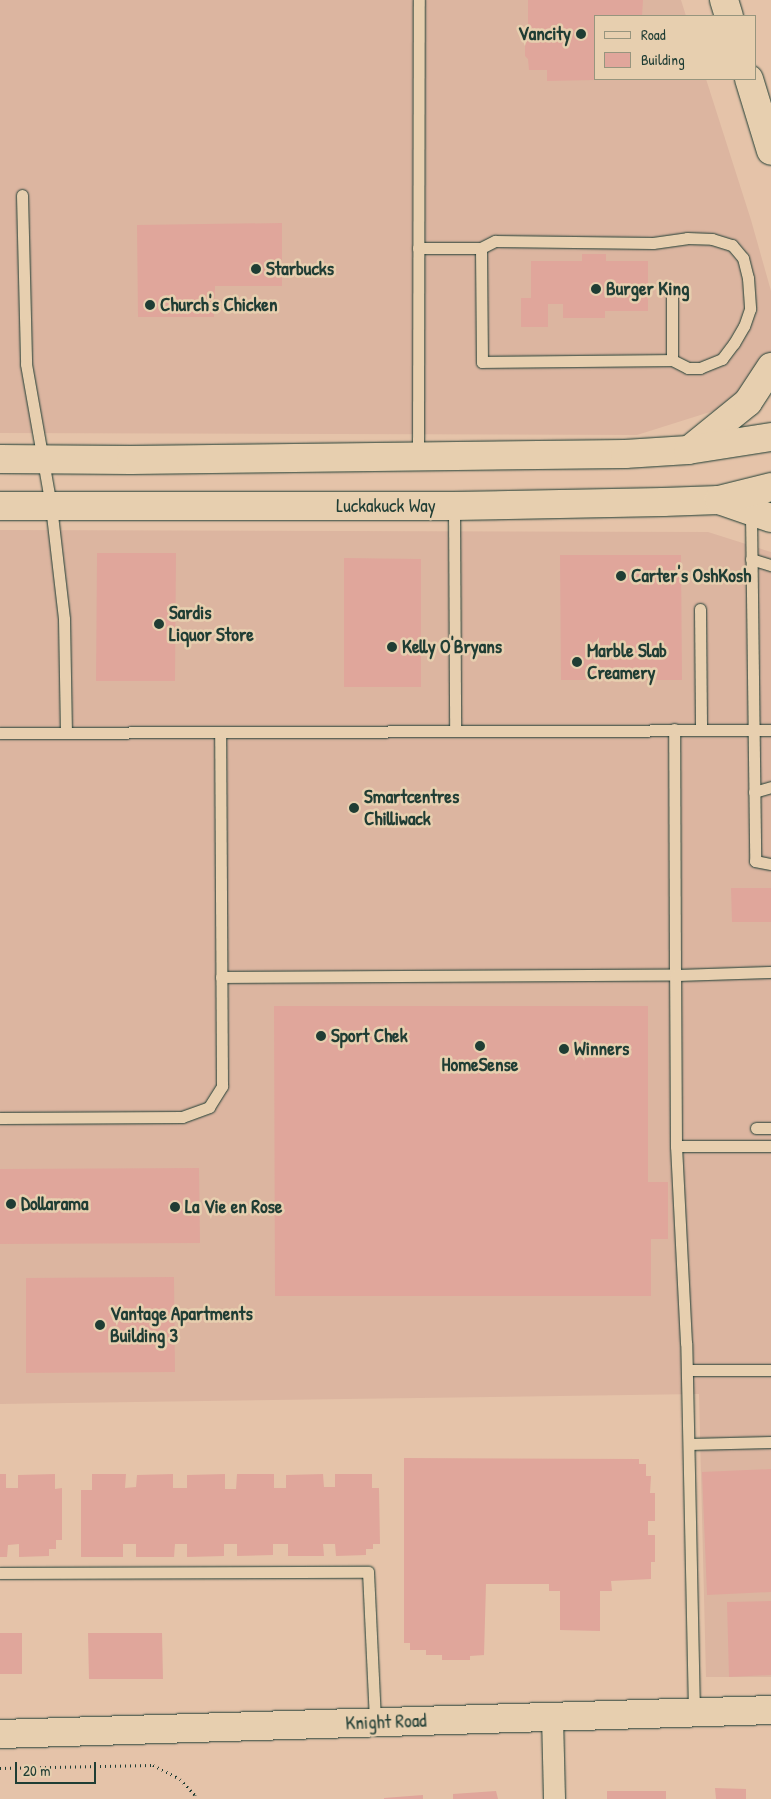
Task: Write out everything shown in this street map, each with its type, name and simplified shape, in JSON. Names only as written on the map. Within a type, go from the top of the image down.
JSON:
[{"type":"street","points":[[724,0],[729,15]]},
{"type":"street","points":[[749,80],[771,151]]},
{"type":"street","points":[[688,450],[748,402],[771,367]]},
{"type":"street","points":[[0,459],[131,460],[418,455],[625,454],[688,450],[771,437]]},
{"type":"street","name":"Luckakuck Way","points":[[0,506],[454,506],[718,500],[771,487]]},
{"type":"street","points":[[718,500],[761,515]]},
{"type":"street","name":"Knight Road","points":[[0,1734],[771,1710]]},
{"type":"street","points":[[552,1716],[554,1799]]},
{"type":"lane","points":[[418,455],[419,0]]},
{"type":"lane","points":[[22,196],[26,364],[51,506],[64,619],[66,732]]},
{"type":"lane","points":[[418,248],[481,248],[495,241],[653,243],[687,238],[712,239],[732,245],[743,258],[748,278],[750,309],[739,334],[722,358],[700,368],[688,368],[672,360],[482,362],[481,248]]},
{"type":"lane","points":[[672,293],[672,360]]},
{"type":"lane","points":[[454,506],[455,730]]},
{"type":"lane","points":[[761,515],[751,559],[755,861],[771,864]]},
{"type":"lane","points":[[751,559],[771,565]]},
{"type":"lane","points":[[700,609],[701,729]]},
{"type":"lane","points":[[674,729],[676,1146],[687,1370],[694,1712]]},
{"type":"lane","points":[[0,733],[771,730]]},
{"type":"lane","points":[[0,1118],[182,1117],[210,1107],[222,1086],[220,732]]},
{"type":"lane","points":[[754,792],[771,787]]},
{"type":"lane","points":[[221,977],[771,972]]},
{"type":"lane","points":[[756,1128],[771,1128]]},
{"type":"lane","points":[[676,1146],[771,1146]]},
{"type":"lane","points":[[687,1370],[771,1370]]},
{"type":"lane","points":[[689,1444],[771,1442]]},
{"type":"lane","points":[[0,1573],[368,1572],[375,1723]]},
{"type":"path","points":[[0,1768],[153,1765],[180,1779],[195,1796],[195,1799]]},
{"type":"shaded area","points":[[0,0],[681,0],[686,15],[594,15],[594,80],[706,80],[751,220],[771,291],[771,352],[768,360],[729,406],[637,435],[0,433]]},
{"type":"shaded area","name":"Smartcentres Chilliwack","points":[[0,530],[708,532],[771,552],[771,1677],[706,1677],[699,1394],[0,1404]]},
{"type":"building","points":[[528,0],[643,0],[642,15],[594,15],[595,80],[547,81],[547,70],[529,70],[528,59],[525,56],[525,37],[528,33]]},
{"type":"building","points":[[282,223],[282,286],[215,286],[214,317],[138,317],[137,225]]},
{"type":"building","points":[[582,254],[606,254],[606,261],[648,261],[648,311],[605,311],[605,318],[563,318],[563,304],[548,304],[548,327],[521,327],[521,298],[531,298],[531,261],[582,261]]},
{"type":"building","points":[[97,553],[176,553],[175,681],[96,681]]},
{"type":"building","points":[[560,555],[681,555],[682,680],[561,680]]},
{"type":"building","points":[[344,558],[421,559],[421,687],[344,687]]},
{"type":"building","points":[[731,888],[771,888],[771,922],[732,922]]},
{"type":"building","points":[[274,1006],[648,1006],[648,1182],[668,1182],[668,1239],[651,1239],[651,1296],[275,1296]]},
{"type":"building","points":[[199,1168],[200,1243],[0,1244],[0,1169]]},
{"type":"building","name":"Vantage Apartments Building 3","points":[[174,1277],[175,1372],[26,1373],[26,1278]]},
{"type":"building","points":[[404,1458],[639,1459],[639,1464],[646,1464],[646,1476],[651,1476],[650,1493],[655,1493],[655,1521],[648,1521],[648,1535],[655,1535],[655,1562],[651,1562],[651,1579],[611,1581],[612,1591],[600,1591],[600,1631],[560,1630],[560,1591],[549,1591],[549,1584],[486,1584],[484,1655],[470,1656],[470,1660],[442,1660],[442,1655],[426,1655],[426,1650],[410,1650],[410,1643],[404,1643]]},
{"type":"building","points":[[771,1469],[771,1592],[707,1595],[702,1472]]},
{"type":"building","points":[[0,1474],[6,1474],[6,1488],[18,1488],[18,1475],[55,1474],[55,1489],[62,1488],[62,1540],[56,1540],[56,1549],[49,1549],[49,1556],[19,1557],[19,1544],[8,1545],[7,1557],[0,1557]]},
{"type":"building","points":[[92,1474],[126,1474],[125,1488],[136,1487],[137,1475],[173,1474],[173,1488],[187,1488],[187,1475],[225,1474],[225,1489],[236,1489],[237,1474],[274,1474],[274,1488],[286,1488],[286,1475],[323,1474],[324,1487],[335,1487],[335,1474],[372,1474],[372,1488],[379,1488],[380,1544],[373,1544],[373,1549],[366,1549],[366,1555],[336,1556],[335,1544],[323,1544],[324,1556],[288,1556],[288,1544],[273,1544],[273,1555],[237,1556],[237,1544],[224,1544],[224,1556],[187,1557],[187,1544],[175,1544],[174,1557],[136,1557],[136,1544],[123,1544],[123,1557],[81,1557],[81,1490],[92,1490]]},
{"type":"building","points":[[771,1601],[771,1675],[729,1677],[727,1602]]},
{"type":"building","points":[[0,1633],[22,1633],[22,1674],[0,1674]]},
{"type":"building","points":[[88,1633],[162,1633],[163,1679],[89,1679]]},
{"type":"building","points":[[715,1788],[746,1789],[746,1799],[716,1799]]},
{"type":"building","points":[[496,1791],[498,1799],[453,1799],[453,1794]]},
{"type":"building","points":[[607,1791],[666,1791],[666,1799],[607,1799]]},
{"type":"building","points":[[423,1795],[423,1799],[384,1799],[384,1798]]},
{"type":"place","name":"Vancity","points":[[581,34]]},
{"type":"place","name":"Starbucks","points":[[256,269]]},
{"type":"place","name":"Burger King","points":[[596,289]]},
{"type":"place","name":"Church's Chicken","points":[[150,305]]},
{"type":"place","name":"Carter's OshKosh","points":[[621,576]]},
{"type":"place","name":"Sardis Liquor Store","points":[[159,624]]},
{"type":"place","name":"Kelly O'Bryans","points":[[392,647]]},
{"type":"place","name":"Marble Slab Creamery","points":[[577,662]]},
{"type":"place","name":"Smartcentres Chilliwack","points":[[354,808]]},
{"type":"place","name":"Sport Chek","points":[[321,1036]]},
{"type":"place","name":"HomeSense","points":[[480,1046]]},
{"type":"place","name":"Winners","points":[[564,1049]]},
{"type":"place","name":"Dollarama","points":[[11,1204]]},
{"type":"place","name":"La Vie en Rose","points":[[175,1207]]},
{"type":"place","name":"Vantage Apartments Building 3","points":[[100,1325]]}]
